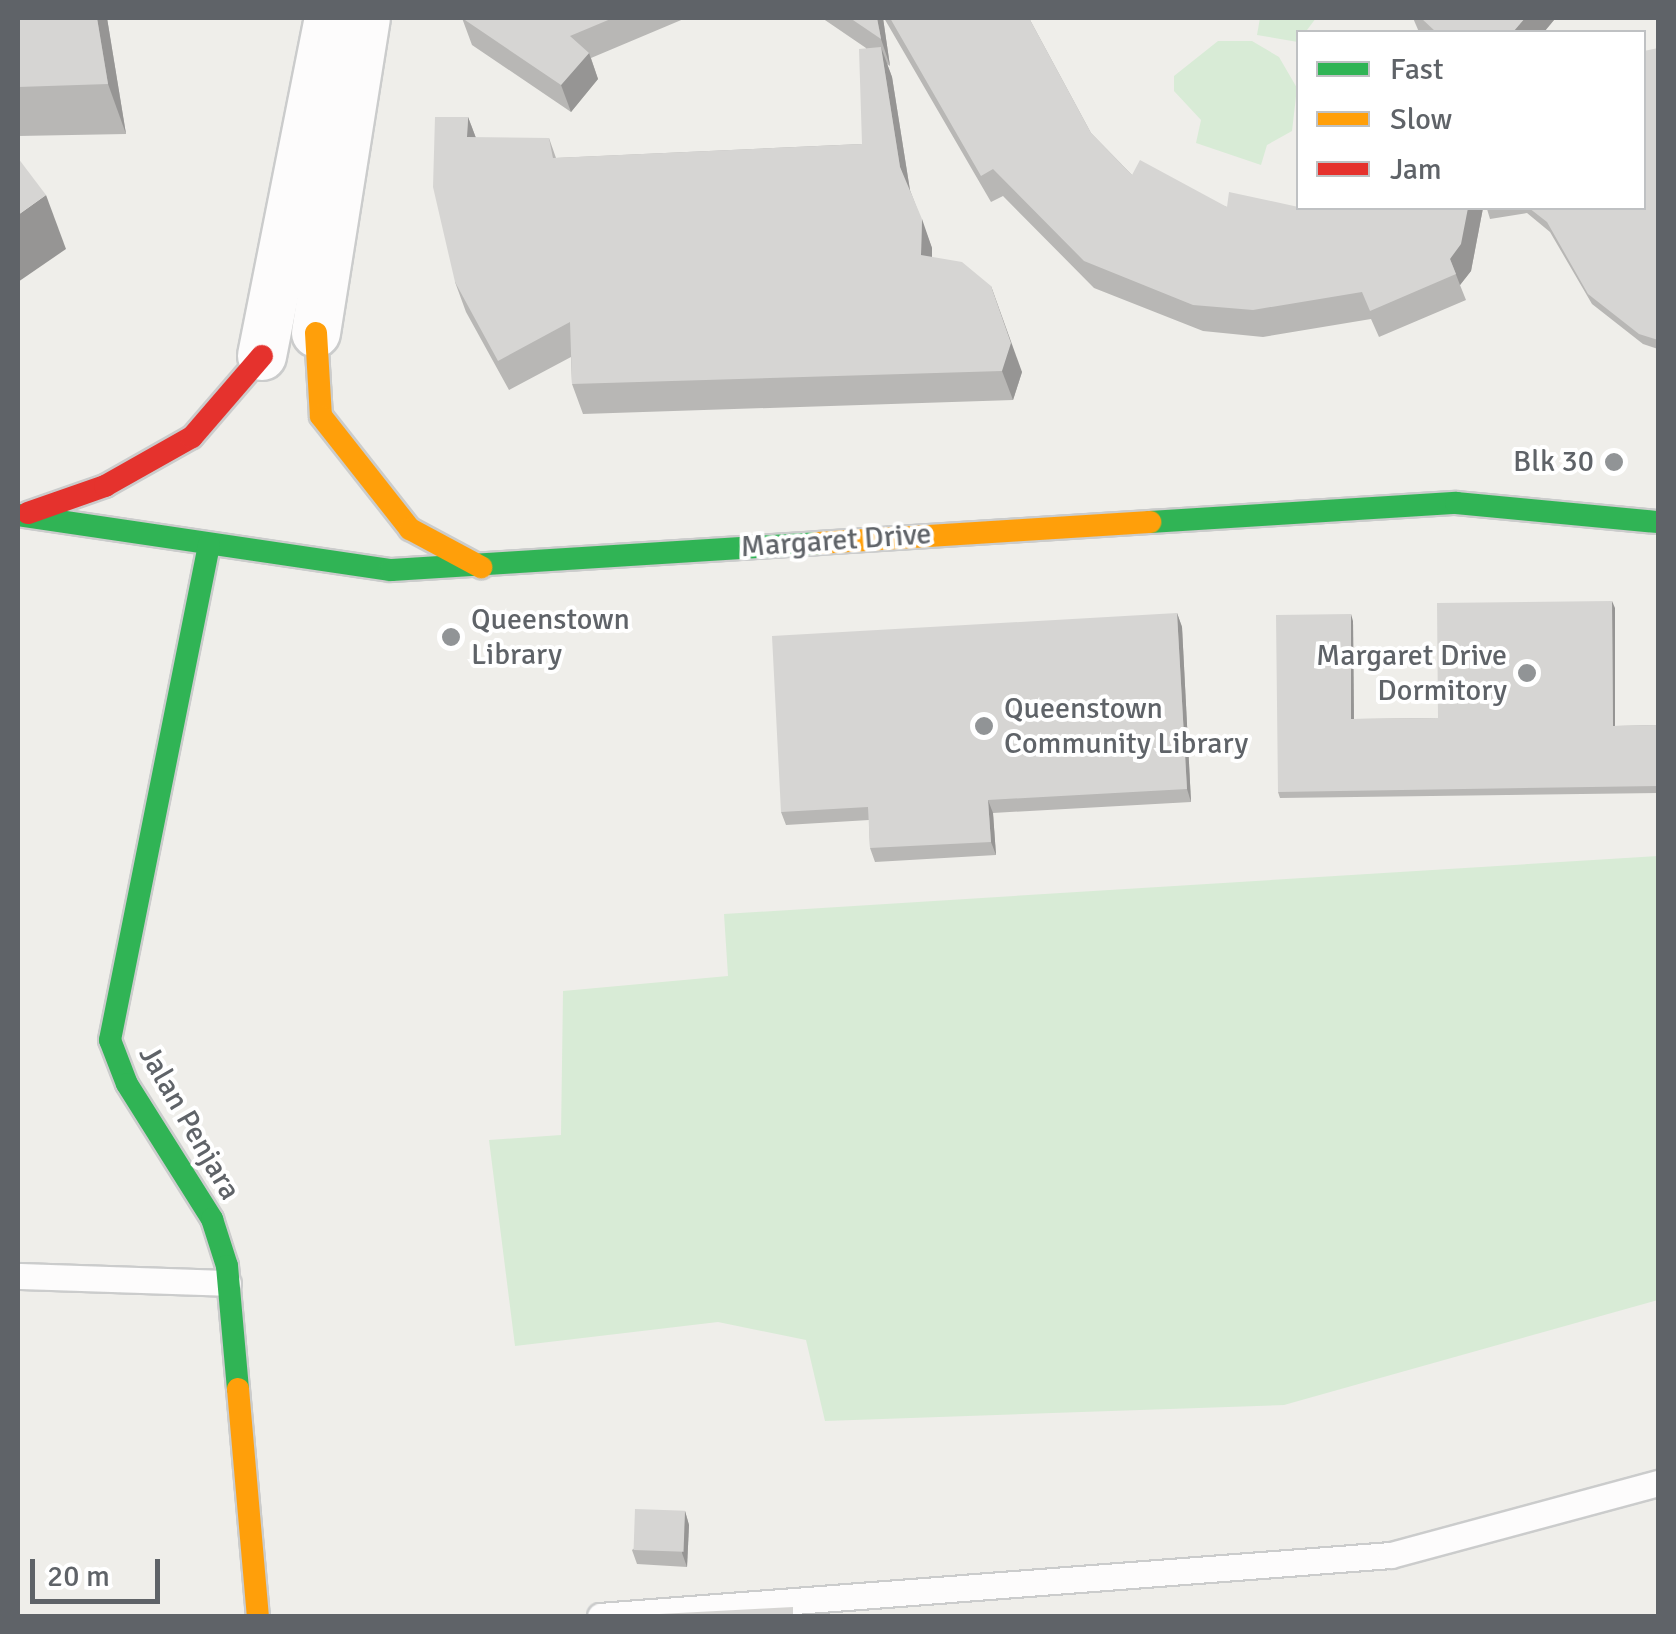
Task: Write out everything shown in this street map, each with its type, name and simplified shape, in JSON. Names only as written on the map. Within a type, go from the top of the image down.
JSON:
[{"type":"street","points":[[19,515],[105,486],[192,437],[262,356],[328,18]]},
{"type":"street","points":[[366,18],[316,333],[321,416],[360,472],[410,529],[484,569]]},
{"type":"street","name":"Margaret Drive","points":[[19,515],[391,570],[484,569],[1456,502],[1658,522]]},
{"type":"street","name":"Jalan Penjara","points":[[210,545],[110,1040],[121,1074],[212,1220],[228,1283],[258,1616]]},
{"type":"lane","points":[[18,1276],[228,1283]]},
{"type":"lane","points":[[600,1616],[1391,1555],[1658,1483]]},
{"type":"green space","points":[[1260,18],[1316,18],[1307,30],[1296,30],[1296,42],[1257,35]]},
{"type":"green space","points":[[1218,41],[1252,41],[1279,57],[1296,86],[1292,131],[1267,145],[1261,165],[1196,143],[1201,120],[1174,91],[1174,76]]},
{"type":"green space","points":[[1658,856],[1658,1300],[1284,1405],[825,1421],[806,1340],[718,1322],[515,1346],[489,1140],[561,1135],[563,991],[728,976],[724,914]]},
{"type":"building","points":[[18,18],[97,18],[108,84],[18,87]]},
{"type":"building","points":[[462,18],[613,18],[570,36],[589,53],[561,85]]},
{"type":"building","points":[[850,18],[877,18],[881,39]]},
{"type":"building","points":[[890,18],[1029,18],[1091,133],[1132,175],[1140,160],[1227,207],[1229,192],[1296,206],[1296,210],[1468,210],[1461,244],[1450,259],[1456,274],[1370,311],[1362,292],[1253,310],[1193,305],[1084,261],[993,169],[981,176]]},
{"type":"building","points":[[1421,18],[1525,18],[1515,30],[1434,30]]},
{"type":"building","points":[[881,47],[900,167],[922,219],[921,255],[962,262],[991,286],[1011,343],[1002,371],[572,384],[570,322],[498,361],[455,282],[433,187],[435,117],[468,117],[467,137],[549,138],[553,158],[862,144],[859,49]]},
{"type":"building","points":[[1658,48],[1658,340],[1639,334],[1588,294],[1547,222],[1532,210],[1646,210],[1646,51]]},
{"type":"building","points":[[18,158],[46,195],[18,215]]},
{"type":"building","name":"Margaret Drive Dormitory","points":[[1612,601],[1613,726],[1658,725],[1658,786],[1278,792],[1276,615],[1351,614],[1351,719],[1438,718],[1437,603]]},
{"type":"building","name":"Queenstown Community Library","points":[[1177,613],[1187,789],[988,800],[991,842],[870,848],[868,807],[781,812],[772,636]]},
{"type":"building","points":[[635,1509],[685,1511],[684,1552],[634,1550]]},
{"type":"building","points":[[793,1607],[793,1616],[621,1616]]},
{"type":"traffic: fast","points":[[1150,522],[1456,503],[1658,522]]},
{"type":"traffic: fast","points":[[18,515],[391,570],[817,543]]},
{"type":"traffic: fast","points":[[209,545],[110,1040],[127,1084],[212,1219],[227,1266],[238,1389]]},
{"type":"traffic: slow","points":[[316,333],[321,416],[410,529],[481,567]]},
{"type":"traffic: slow","points":[[817,543],[1150,522]]},
{"type":"traffic: slow","points":[[238,1389],[258,1616]]},
{"type":"traffic: jam","points":[[28,513],[105,486],[192,437],[262,356]]},
{"type":"place","name":"Blk 30","points":[[1614,462]]},
{"type":"place","name":"Queenstown Library","points":[[451,637]]},
{"type":"place","name":"Margaret Drive Dormitory","points":[[1527,673]]},
{"type":"place","name":"Queenstown Community Library","points":[[984,726]]}]
